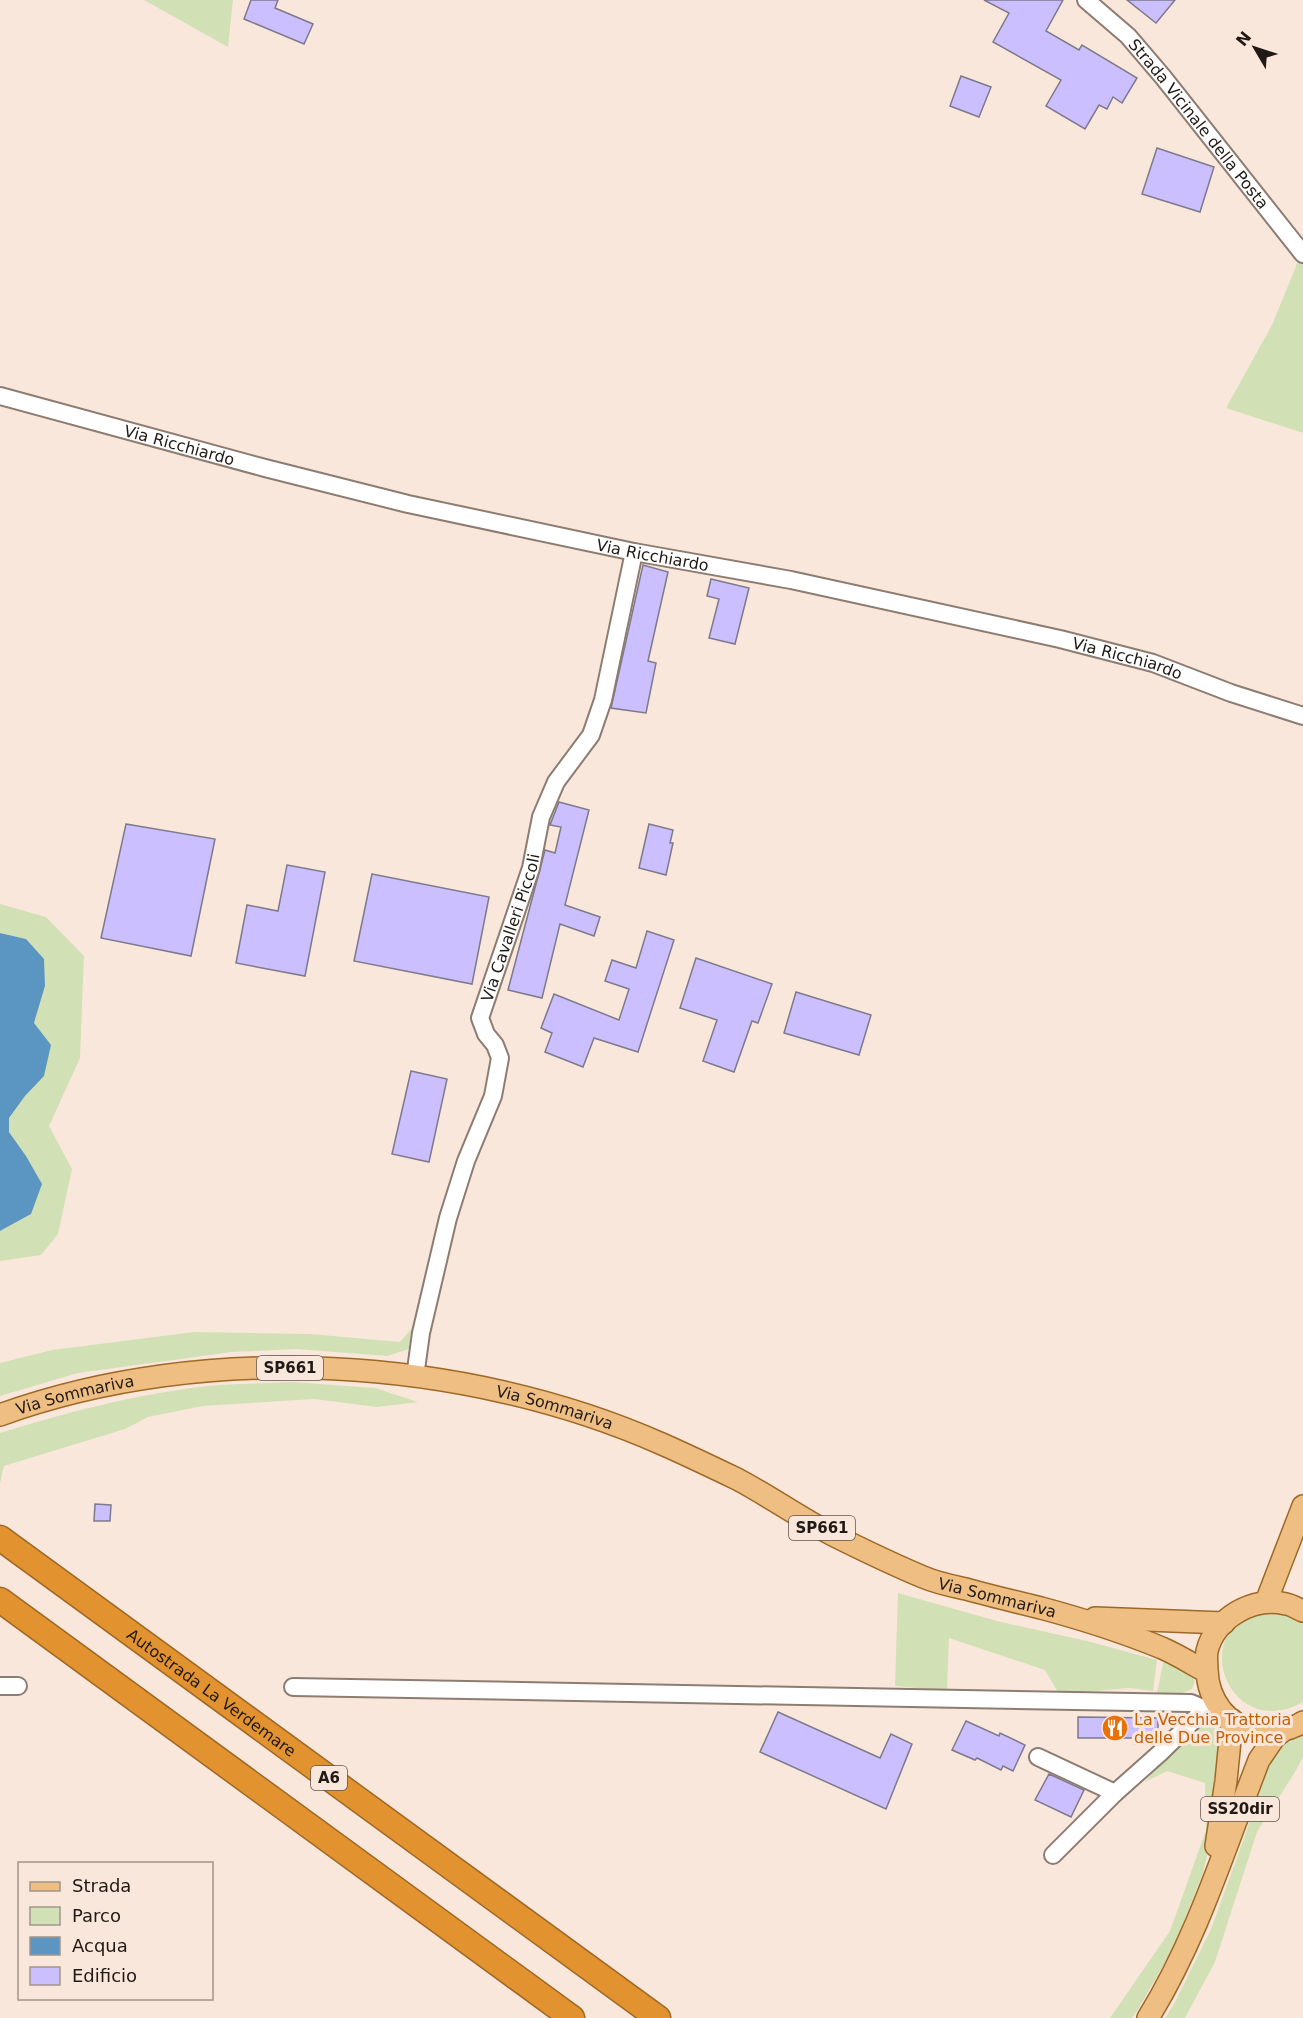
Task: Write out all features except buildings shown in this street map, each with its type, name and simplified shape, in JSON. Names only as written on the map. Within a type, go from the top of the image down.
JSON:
[{"type":"highway","name":"Autostrada La Verdemare","points":[[0,1538],[658,2018]]},
{"type":"highway","points":[[0,1600],[572,2018]]},
{"type":"main road","name":"Via Sommariva","points":[[0,1415],[103,1386],[158,1376],[227,1369],[283,1367],[325,1369],[415,1377],[501,1390],[580,1412],[660,1443],[736,1479],[831,1534],[928,1580],[1074,1617]]},
{"type":"main road","points":[[1266,1602],[1303,1506]]},
{"type":"main road","points":[[1294,1726],[1274,1732],[1252,1730],[1212,1710],[1212,1697],[1207,1679],[1207,1652],[1215,1633],[1228,1617],[1246,1607],[1266,1602],[1286,1604],[1303,1611]]},
{"type":"main road","points":[[1074,1617],[1224,1623]]},
{"type":"main road","points":[[1074,1617],[1164,1649],[1207,1679]]},
{"type":"main road","name":"SS20dir","points":[[1207,1894],[1223,1804],[1212,1710]]},
{"type":"main road","name":"SS20dir","points":[[1148,2018],[1187,1943],[1259,1760],[1274,1738],[1294,1726]]},
{"type":"street","name":"Strada Vicinale della Posta","points":[[1086,0],[1128,36],[1171,86],[1303,254]]},
{"type":"street","name":"Via Ricchiardo","points":[[0,396],[265,468],[397,501],[634,552],[791,580],[1060,639],[1153,663],[1232,693],[1303,716]]},
{"type":"street","name":"Via Cavalleri Piccoli","points":[[415,1377],[421,1333],[448,1218],[466,1161],[493,1096],[500,1058],[480,1018],[531,868],[541,817],[556,782],[591,735],[603,700],[634,552]]},
{"type":"street","points":[[0,1686],[18,1686]]},
{"type":"street","points":[[293,1687],[703,1695],[1212,1710]]},
{"type":"street","points":[[1053,1855],[1115,1793],[1212,1710]]},
{"type":"street","points":[[1038,1757],[1115,1793]]},
{"type":"green space","points":[[144,0],[233,0],[228,47]]},
{"type":"green space","points":[[1299,259],[1303,265],[1303,433],[1226,408],[1272,325]]},
{"type":"green space","points":[[0,904],[46,917],[84,956],[80,1058],[49,1126],[72,1169],[58,1234],[41,1255],[0,1261],[0,1231],[31,1214],[26,1156],[9,1132],[9,1118],[44,1076],[34,1023],[45,986],[26,939],[0,933]]},
{"type":"green space","points":[[412,1328],[409,1349],[387,1356],[296,1349],[232,1352],[78,1373],[0,1396],[0,1363],[52,1350],[194,1332],[311,1334],[400,1342]]},
{"type":"green space","points":[[292,1382],[375,1388],[418,1402],[377,1407],[314,1399],[203,1406],[148,1417],[125,1429],[4,1466],[0,1483],[0,1433],[49,1418],[143,1396],[216,1385]]},
{"type":"green space","points":[[898,1593],[997,1621],[1087,1641],[1157,1660],[1153,1691],[1130,1688],[1059,1694],[1045,1670],[949,1638],[947,1691],[895,1686]]},
{"type":"green space","points":[[1266,1609],[1303,1618],[1303,1702],[1279,1711],[1258,1709],[1241,1700],[1229,1685],[1223,1668],[1223,1649],[1230,1631],[1245,1617]]},
{"type":"green space","points":[[1164,1659],[1189,1671],[1195,1681],[1192,1689],[1179,1694],[1157,1693]]},
{"type":"green space","points":[[1208,1717],[1219,1720],[1227,1738],[1214,1828],[1203,1873],[1174,1947],[1137,2011],[1132,2018],[1110,2018],[1170,1931],[1206,1830],[1205,1783],[1167,1771],[1145,1782],[1169,1754]]},
{"type":"green space","points":[[1303,1734],[1303,1757],[1257,1832],[1215,1962],[1185,2018],[1165,2018],[1211,1929],[1246,1833],[1263,1776],[1279,1747]]},
{"type":"water","points":[[0,933],[26,939],[44,959],[45,986],[34,1023],[51,1045],[44,1076],[9,1118],[9,1132],[42,1184],[31,1214],[0,1231]]},
{"type":"place","name":"La Vecchia Trattoria delle Due Province","points":[[1115,1728]]}]
